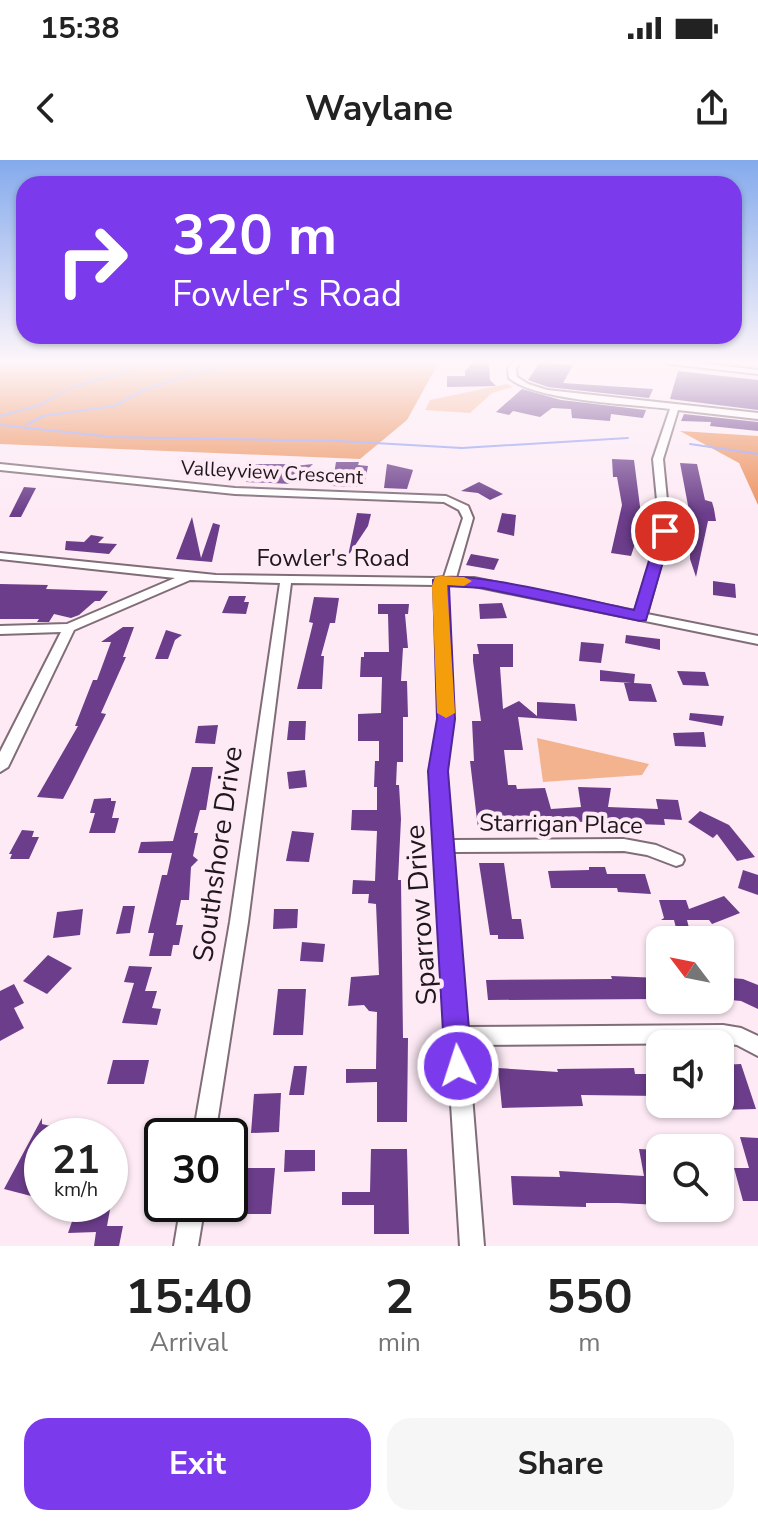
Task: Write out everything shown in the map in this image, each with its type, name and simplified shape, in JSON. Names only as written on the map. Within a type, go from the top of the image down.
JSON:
[{"type":"street","points":[[640,616],[665,531],[658,459],[673,413]]},
{"type":"street","points":[[730,413],[758,416]]},
{"type":"street","name":"Valleyview Crescent","points":[[0,467],[220,490],[446,499],[464,508],[468,518],[445,580]]},
{"type":"street","name":"Fowler's Road","points":[[0,556],[188,577],[483,583],[758,640]]},
{"type":"street","points":[[0,630],[69,628],[188,577]]},
{"type":"street","name":"Southshore Drive","points":[[207,1118],[239,922],[286,580]]},
{"type":"street","name":"Sparrow Drive","points":[[445,580],[446,719],[438,771],[472,1246]]},
{"type":"street","points":[[0,767],[69,628]]},
{"type":"street","name":"Starrigan Place","points":[[443,846],[624,845],[650,849],[676,860]]},
{"type":"street","points":[[456,1036],[723,1034],[741,1037],[758,1047]]},
{"type":"street","points":[[186,1246],[190,1222]]},
{"type":"shaded area","points":[[0,413],[411,413],[407,420],[360,459],[0,444]]},
{"type":"shaded area","points":[[680,431],[758,436],[758,505],[739,463]]},
{"type":"shaded area","points":[[537,738],[649,764],[642,775],[543,782]]},
{"type":"building","points":[[521,413],[546,413],[540,417]]},
{"type":"building","points":[[571,413],[645,413],[643,418],[611,414],[610,421],[572,418]]},
{"type":"building","points":[[684,414],[758,422],[758,431],[710,426],[711,422],[681,421]]},
{"type":"building","points":[[612,459],[634,460],[642,522],[631,556],[611,553],[622,505],[617,477],[613,477]]},
{"type":"building","points":[[336,462],[359,462],[358,465],[368,466],[364,487],[332,486]]},
{"type":"building","points":[[680,463],[697,464],[705,500],[712,502],[716,521],[708,521],[696,577],[690,559],[690,516]]},
{"type":"building","points":[[256,464],[286,464],[285,467],[313,464],[292,484],[246,482]]},
{"type":"building","points":[[387,464],[413,470],[407,489],[384,488]]},
{"type":"building","points":[[479,482],[503,494],[490,500],[478,493],[461,491]]},
{"type":"building","points":[[24,487],[36,488],[21,517],[9,517]]},
{"type":"building","points":[[357,513],[371,514],[368,526],[348,556]]},
{"type":"building","points":[[502,513],[516,515],[514,536],[497,532]]},
{"type":"building","points":[[192,517],[201,558],[213,523],[220,525],[212,562],[176,559]]},
{"type":"building","points":[[91,535],[104,537],[98,543],[117,544],[109,554],[65,550],[66,541],[84,542]]},
{"type":"building","points":[[471,554],[499,559],[494,570],[466,565]]},
{"type":"building","points":[[713,581],[735,584],[736,598],[713,595]]},
{"type":"building","points":[[0,584],[108,591],[100,601],[95,601],[79,615],[71,618],[54,614],[49,622],[37,622],[39,619],[0,619]]},
{"type":"building","points":[[229,596],[246,596],[244,602],[249,602],[246,614],[222,613]]},
{"type":"building","points":[[314,597],[339,598],[335,623],[330,623],[321,656],[324,656],[322,689],[297,689],[313,623],[309,622]]},
{"type":"building","points":[[502,603],[507,618],[480,619],[479,604]]},
{"type":"building","points":[[378,604],[409,604],[408,614],[405,614],[408,648],[403,648],[401,681],[407,681],[408,717],[403,717],[403,762],[397,762],[396,785],[399,785],[401,819],[398,880],[401,880],[403,1038],[408,1038],[407,1122],[377,1122],[377,1082],[346,1083],[346,1069],[376,1069],[377,1012],[369,1011],[364,1005],[348,1006],[351,977],[379,975],[376,904],[368,903],[369,894],[352,894],[353,880],[375,881],[377,831],[351,830],[352,810],[377,810],[377,787],[374,787],[379,741],[358,741],[358,714],[381,713],[382,677],[360,677],[364,652],[389,652],[388,614],[378,614]]},
{"type":"building","points":[[123,627],[134,627],[123,657],[126,657],[101,713],[106,714],[73,780],[63,799],[37,797],[78,726],[75,726],[93,680],[97,680],[111,642],[101,642]]},
{"type":"building","points":[[166,630],[182,635],[175,640],[168,659],[155,659]]},
{"type":"building","points":[[626,635],[660,639],[660,650],[625,643]]},
{"type":"building","points":[[581,642],[604,644],[601,663],[579,661]]},
{"type":"building","points":[[477,644],[513,644],[513,667],[500,667],[503,709],[519,701],[537,716],[537,702],[575,704],[577,721],[518,717],[523,750],[504,750],[508,785],[516,785],[517,789],[545,788],[551,809],[581,807],[578,787],[611,788],[608,807],[658,809],[656,799],[678,800],[682,820],[664,819],[665,825],[560,821],[561,824],[533,824],[532,820],[496,819],[497,827],[478,828],[470,761],[474,761],[472,721],[481,721],[473,661],[473,654],[479,654]]},
{"type":"building","points":[[600,670],[635,674],[634,683],[651,684],[657,702],[629,701],[624,683],[632,683],[600,681]]},
{"type":"building","points":[[677,671],[705,672],[709,686],[683,685]]},
{"type":"building","points":[[690,713],[724,716],[722,726],[689,720]]},
{"type":"building","points":[[289,721],[306,721],[305,740],[287,740]]},
{"type":"building","points":[[218,725],[215,744],[195,743],[198,726]]},
{"type":"building","points":[[704,732],[706,747],[675,746],[673,733]]},
{"type":"building","points":[[192,767],[213,767],[206,810],[200,810],[194,833],[198,833],[193,856],[198,860],[191,867],[189,900],[181,900],[176,925],[183,925],[179,945],[173,945],[171,956],[149,956],[154,933],[148,933],[162,875],[167,875],[172,853],[138,853],[141,842],[173,841]]},
{"type":"building","points":[[305,770],[307,787],[289,789],[287,772]]},
{"type":"building","points":[[111,798],[111,801],[116,801],[112,818],[119,818],[115,833],[89,833],[95,813],[90,813],[94,799]]},
{"type":"building","points":[[700,811],[729,825],[755,857],[737,861],[717,834],[713,838],[688,822]]},
{"type":"building","points":[[22,830],[34,831],[32,837],[39,837],[29,859],[10,859],[12,854],[9,854]]},
{"type":"building","points":[[292,831],[314,833],[309,862],[286,861]]},
{"type":"building","points":[[479,863],[504,863],[512,919],[521,919],[524,939],[498,939],[498,935],[490,935]]},
{"type":"building","points":[[589,867],[605,867],[607,874],[645,874],[651,894],[618,892],[617,888],[551,888],[548,871],[589,870]]},
{"type":"building","points":[[743,870],[758,875],[758,895],[738,888]]},
{"type":"building","points":[[724,896],[740,913],[712,924],[709,920],[687,920],[688,926],[676,926],[674,920],[661,920],[664,918],[659,900],[686,900],[689,909]]},
{"type":"building","points":[[123,906],[135,906],[130,933],[116,934]]},
{"type":"building","points":[[83,909],[80,935],[53,938],[57,912]]},
{"type":"building","points":[[274,909],[298,909],[297,928],[273,929]]},
{"type":"building","points":[[302,942],[325,944],[323,962],[300,961]]},
{"type":"building","points":[[48,955],[72,968],[47,994],[23,981]]},
{"type":"building","points":[[129,966],[152,967],[145,991],[157,991],[152,1008],[161,1009],[157,1025],[122,1023],[134,983],[124,982]]},
{"type":"building","points":[[611,976],[646,977],[646,999],[488,1000],[486,980],[612,979]]},
{"type":"building","points":[[734,978],[758,985],[758,1009],[734,1000]]},
{"type":"building","points":[[14,984],[24,1003],[14,1008],[24,1028],[0,1041],[0,991]]},
{"type":"building","points":[[278,989],[306,989],[303,1035],[273,1035]]},
{"type":"building","points":[[113,1060],[149,1060],[144,1084],[107,1084]]},
{"type":"building","points":[[734,1064],[741,1064],[756,1109],[734,1110]]},
{"type":"building","points":[[294,1066],[307,1066],[304,1095],[289,1095]]},
{"type":"building","points":[[498,1068],[558,1072],[557,1069],[634,1068],[635,1074],[646,1074],[646,1096],[581,1095],[583,1106],[502,1108]]},
{"type":"building","points":[[281,1093],[279,1132],[251,1133],[254,1094]]},
{"type":"building","points":[[740,1137],[758,1138],[758,1201],[743,1201],[734,1168],[749,1168]]},
{"type":"building","points":[[371,1149],[407,1149],[409,1234],[374,1234],[374,1205],[342,1205],[342,1192],[370,1192]]},
{"type":"building","points":[[639,1149],[646,1149],[646,1204],[513,1205],[511,1176],[560,1177],[559,1171],[644,1176]]},
{"type":"building","points":[[285,1150],[315,1150],[315,1171],[284,1172]]},
{"type":"building","points":[[24,1152],[24,1194],[4,1189]]},
{"type":"building","points":[[248,1168],[275,1168],[271,1214],[248,1214]]},
{"type":"building","points":[[72,1222],[108,1222],[107,1226],[123,1226],[119,1246],[94,1246],[96,1232],[68,1233]]},
{"type":"waterway","points":[[0,416],[12,413]]},
{"type":"waterway","points":[[26,425],[43,416],[67,413]]},
{"type":"waterway","points":[[0,425],[112,437],[340,441],[462,448],[628,438]]},
{"type":"waterway","points":[[690,444],[758,454]]},
{"type":"slow traffic","points":[[446,713],[440,586],[441,580],[464,581]]},
{"type":"route","points":[[458,1066],[438,771],[446,719],[441,580],[483,583],[640,616],[665,531]]}]
